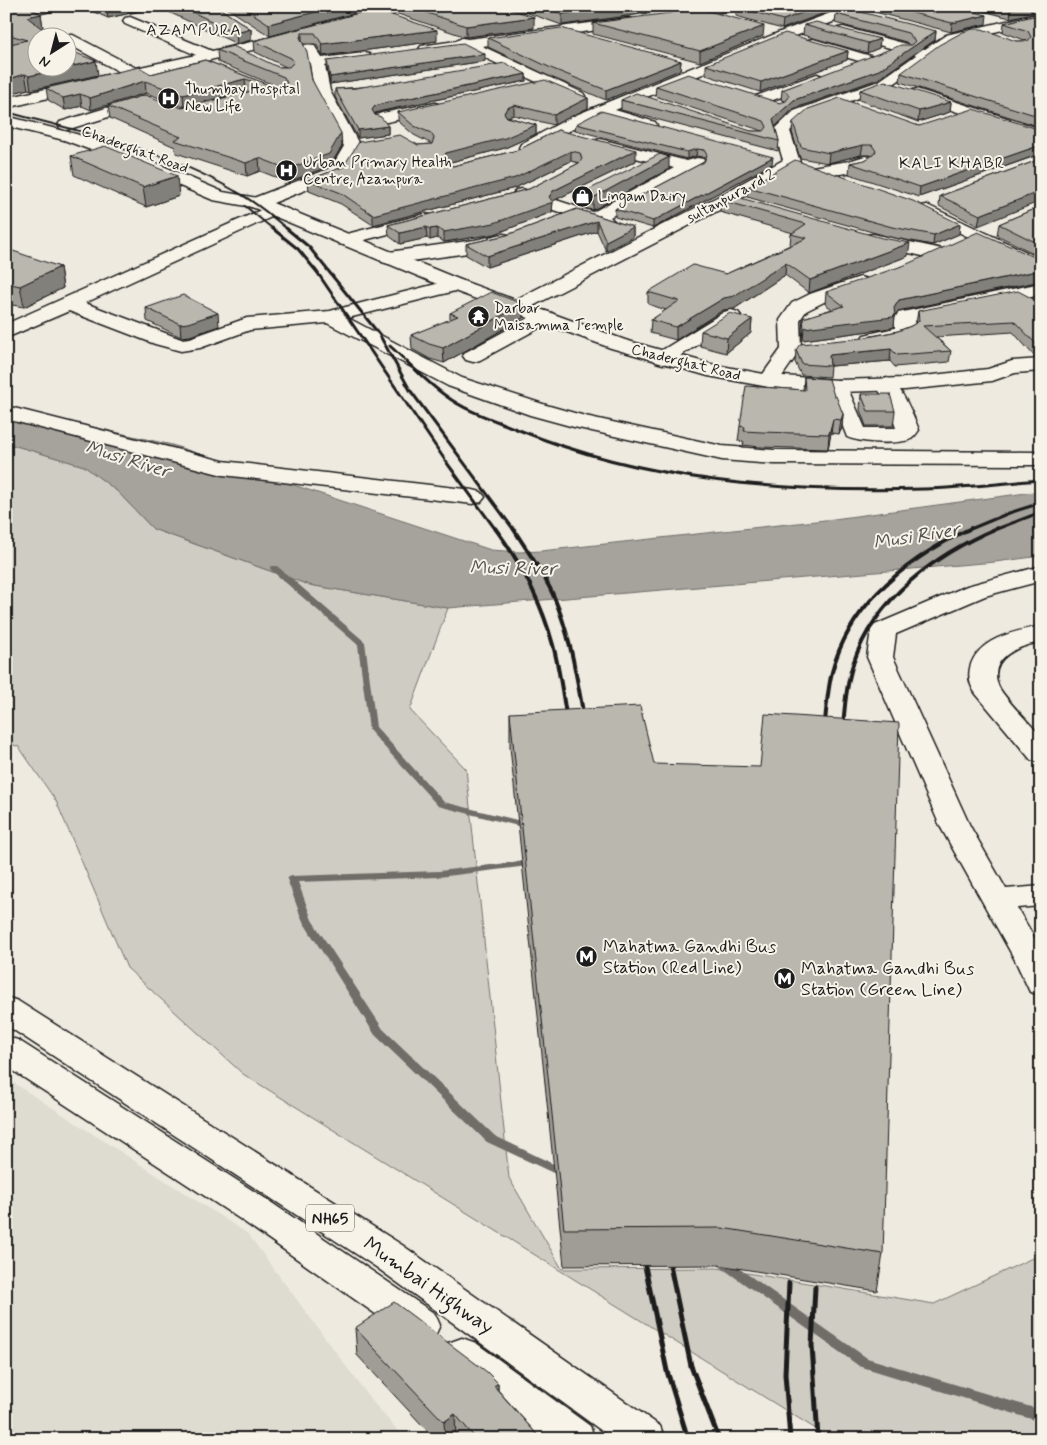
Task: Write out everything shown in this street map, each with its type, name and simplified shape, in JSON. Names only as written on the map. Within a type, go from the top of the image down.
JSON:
[{"type":"main road","points":[[6,17],[54,6]]},
{"type":"main road","points":[[339,24],[370,10],[406,6]]},
{"type":"main road","points":[[370,10],[401,22]]},
{"type":"main road","points":[[512,154],[556,133],[577,120],[688,76],[704,76],[786,35],[848,12],[868,12]]},
{"type":"main road","points":[[662,17],[700,13],[728,13]]},
{"type":"main road","name":"sultanpura rd 2","points":[[516,307],[728,199],[792,162],[777,141],[782,130],[800,114],[884,84],[951,38],[980,24],[1007,31],[1037,19]]},
{"type":"main road","points":[[410,51],[644,20]]},
{"type":"main road","points":[[130,21],[212,56]]},
{"type":"main road","points":[[532,21],[597,41]]},
{"type":"main road","points":[[815,24],[927,54]]},
{"type":"main road","points":[[766,30],[870,60]]},
{"type":"main road","points":[[251,32],[268,43]]},
{"type":"main road","points":[[434,32],[466,44],[603,109],[662,128]]},
{"type":"main road","points":[[933,34],[951,38]]},
{"type":"main road","points":[[6,102],[302,35],[317,63],[322,91],[352,146]]},
{"type":"main road","points":[[78,44],[134,73]]},
{"type":"main road","points":[[762,99],[870,60],[900,47]]},
{"type":"main road","points":[[236,51],[252,59]]},
{"type":"main road","points":[[317,63],[383,54]]},
{"type":"main road","points":[[194,60],[219,70]]},
{"type":"main road","points":[[674,62],[704,76]]},
{"type":"main road","points":[[486,67],[505,64]]},
{"type":"main road","points":[[528,87],[547,83]]},
{"type":"main road","points":[[884,84],[1041,134]]},
{"type":"main road","points":[[13,87],[39,95]]},
{"type":"main road","points":[[322,91],[339,90]]},
{"type":"main road","points":[[743,93],[800,114]]},
{"type":"main road","points":[[635,96],[662,105]]},
{"type":"main road","points":[[66,125],[147,100],[156,104]]},
{"type":"main road","points":[[838,100],[863,110]]},
{"type":"main road","points":[[399,133],[382,118],[451,104]]},
{"type":"main road","name":"Chaderghat Road","points":[[6,108],[66,125],[141,150],[240,188],[265,206]]},
{"type":"main road","points":[[947,121],[972,112]]},
{"type":"main road","name":"Chaderghat Road","points":[[10,123],[70,137],[129,158],[219,196],[265,206],[456,285],[545,318],[663,358],[732,376],[841,394],[891,393]]},
{"type":"main road","points":[[530,126],[689,167]]},
{"type":"main road","points":[[6,332],[69,304],[337,171],[352,146],[370,143]]},
{"type":"main road","points":[[595,218],[712,154]]},
{"type":"main road","points":[[774,158],[792,162],[855,184]]},
{"type":"main road","points":[[631,171],[656,159]]},
{"type":"main road","points":[[818,171],[853,166],[865,161]]},
{"type":"main road","points":[[504,199],[522,194],[547,181]]},
{"type":"main road","points":[[522,194],[572,205],[595,218],[654,236]]},
{"type":"main road","points":[[728,199],[746,205]]},
{"type":"main road","points":[[938,199],[914,204],[1041,266]]},
{"type":"main road","points":[[546,222],[572,205]]},
{"type":"main road","points":[[345,240],[438,216]]},
{"type":"main road","points":[[904,267],[996,227]]},
{"type":"main road","points":[[389,258],[475,246],[502,240],[519,233]]},
{"type":"main road","points":[[859,236],[935,253]]},
{"type":"main road","points":[[769,381],[800,348],[790,320],[800,308],[817,298],[879,276]]},
{"type":"main road","points":[[69,304],[166,342],[181,345],[193,344],[258,321],[330,317],[456,285]]},
{"type":"main road","points":[[854,342],[902,333],[906,331],[905,317],[1041,289]]},
{"type":"main road","points":[[663,358],[731,316]]},
{"type":"main road","points":[[330,317],[455,382],[538,410],[582,422],[722,453],[774,457],[1038,459]]},
{"type":"main road","points":[[474,356],[545,318]]},
{"type":"main road","points":[[841,394],[855,432],[861,436],[903,434],[908,430],[891,393],[992,375],[1012,367],[1041,365]]},
{"type":"main road","points":[[992,375],[1022,380],[1041,379]]},
{"type":"main road","points":[[6,412],[223,468],[473,497]]},
{"type":"main road","points":[[1041,573],[976,591],[884,630],[880,657],[956,826],[1031,960],[1041,984]]},
{"type":"main road","points":[[1041,634],[1018,638],[990,654],[982,668],[982,679],[985,688],[1041,754]]},
{"type":"main road","points":[[998,900],[1041,896]]},
{"type":"main road","name":"Mumbai Highway","points":[[6,1008],[389,1256],[645,1439]]},
{"type":"main road","name":"Mumbai Highway","points":[[6,1049],[253,1209],[402,1311],[576,1439]]},
{"type":"shaded area","points":[[6,443],[84,466],[118,492],[153,529],[309,585],[448,608],[410,710],[466,769],[509,1178],[562,1269],[717,1268],[934,1304],[1041,1254],[1041,1439],[832,1439],[243,1074],[127,968],[56,801],[19,747],[6,742]]},
{"type":"shaded area","points":[[6,1078],[248,1234],[372,1401],[405,1439],[6,1439]]},
{"type":"water","name":"Musi River","points":[[6,407],[172,445],[491,550],[541,551],[834,519],[1041,491],[1041,556],[995,562],[448,608],[309,585],[153,529],[118,492],[84,466],[6,443]]},
{"type":"building","points":[[16,6],[27,6],[41,14],[27,17],[41,28],[28,28],[28,76],[25,74],[6,80],[6,45],[27,40],[6,34],[6,9]]},
{"type":"building","points":[[180,6],[216,6],[251,29],[236,33]]},
{"type":"building","points":[[241,6],[338,6],[269,24]]},
{"type":"building","points":[[407,6],[502,6],[534,17],[466,26]]},
{"type":"building","points":[[540,6],[616,6],[562,14]]},
{"type":"building","points":[[820,6],[783,20],[736,7]]},
{"type":"building","points":[[886,6],[951,6],[987,15],[952,23]]},
{"type":"building","points":[[1000,6],[1024,6],[1011,9]]},
{"type":"building","points":[[374,9],[437,30],[322,44],[315,33],[302,33],[300,37],[307,52],[312,80],[341,133],[329,154],[288,169],[259,158],[246,163],[174,140],[181,137],[108,106],[145,95],[182,108],[252,91],[255,87],[252,81],[245,79],[183,95],[145,81],[90,98],[80,94],[63,98],[46,88],[139,67],[151,74],[205,60],[279,89],[287,83],[284,77],[217,50],[233,46],[278,67],[289,67],[294,62],[291,58],[254,41]]},
{"type":"building","points":[[701,9],[764,26],[700,51],[593,23]]},
{"type":"building","points":[[849,9],[936,31],[879,70],[794,100],[773,119],[779,141],[621,100],[636,93],[751,131],[764,131],[767,127],[764,121],[656,86],[688,74],[780,103],[786,101],[789,97],[787,92],[782,90],[901,45],[911,45],[915,41],[908,33],[836,14]]},
{"type":"building","points":[[1041,14],[1041,117],[901,73],[939,45],[963,32],[973,29],[982,29],[1016,41],[1028,41],[1031,37],[1028,31],[1004,23]]},
{"type":"building","points":[[816,22],[880,39],[868,43],[804,25]]},
{"type":"building","points":[[561,28],[681,61],[606,90],[553,69],[488,38]]},
{"type":"building","points":[[785,33],[848,51],[761,82],[706,65]]},
{"type":"building","points":[[463,43],[485,54],[330,77],[327,61]]},
{"type":"building","points":[[78,54],[96,61],[78,65]]},
{"type":"building","points":[[505,63],[526,74],[375,106],[372,110],[375,115],[381,117],[388,126],[358,130],[335,89],[356,88]]},
{"type":"building","points":[[545,80],[588,98],[554,115],[514,105],[507,108],[504,113],[507,117],[536,125],[505,138],[446,153],[443,158],[445,164],[453,166],[518,150],[558,130],[636,150],[553,191],[549,197],[553,202],[494,223],[444,232],[437,228],[430,229],[426,227],[400,233],[388,225],[529,189],[579,163],[582,159],[580,153],[571,151],[515,178],[373,215],[341,193],[308,180],[343,167],[359,142],[400,135],[418,145],[432,144],[434,138],[431,133],[414,126],[398,112]]},
{"type":"building","points":[[885,81],[951,102],[919,111],[860,90]]},
{"type":"building","points":[[840,98],[919,126],[973,109],[1041,130],[1041,145],[920,187],[850,163],[865,160],[873,155],[876,151],[872,145],[863,145],[829,153],[801,147],[793,122],[808,109]]},
{"type":"building","points":[[601,111],[773,157],[653,221],[615,209],[704,162],[707,155],[704,150],[697,149],[687,152],[576,124]]},
{"type":"building","points":[[105,146],[177,176],[143,187],[71,156]]},
{"type":"building","points":[[660,154],[669,157],[593,198],[578,195]]},
{"type":"building","points":[[1041,159],[1041,191],[980,215],[940,196]]},
{"type":"building","points":[[795,160],[913,201],[960,224],[934,235],[892,227],[748,187]]},
{"type":"building","points":[[730,195],[882,238],[910,243],[810,280],[786,263],[734,296],[724,298],[676,327],[651,320],[679,301],[648,292],[693,265],[726,274],[807,238],[791,234],[806,224],[721,200]]},
{"type":"building","points":[[1041,206],[1041,245],[999,224]]},
{"type":"building","points":[[577,209],[633,227],[606,241],[597,221],[487,256],[466,244],[507,235]]},
{"type":"building","points":[[978,232],[1041,260],[1041,270],[899,300],[894,308],[895,315],[893,317],[804,328],[803,318],[844,306],[826,292],[905,265]]},
{"type":"building","points":[[13,251],[60,267],[20,286],[6,283],[6,253]]},
{"type":"building","points":[[1018,291],[1041,303],[1041,345],[1037,345],[1014,321],[923,326],[951,351],[897,355],[891,349],[829,355],[830,366],[802,364],[796,350],[800,344],[863,338],[898,331],[919,321],[918,311]]},
{"type":"building","points":[[491,292],[523,304],[443,348],[429,344],[411,335],[458,316],[450,313]]},
{"type":"building","points":[[183,295],[218,313],[180,324],[146,308]]},
{"type":"building","points":[[730,313],[752,319],[727,338],[701,331]]},
{"type":"building","points":[[804,377],[829,379],[834,396],[836,396],[843,414],[841,420],[833,419],[829,434],[744,431],[745,427],[740,426],[746,386],[805,390]]},
{"type":"building","points":[[861,394],[890,394],[895,411],[868,411]]},
{"type":"building","points":[[640,706],[654,764],[760,767],[765,714],[899,723],[883,1254],[722,1228],[564,1229],[510,713]]},
{"type":"building","points":[[394,1302],[487,1372],[498,1383],[494,1386],[541,1439],[476,1439],[455,1414],[444,1422],[355,1328]]},
{"type":"waterway","points":[[274,568],[362,644],[372,728],[441,804],[522,824],[526,831]]},
{"type":"waterway","points":[[533,863],[439,874],[292,879],[307,920],[379,1032],[491,1139],[564,1174]]},
{"type":"waterway","points":[[719,1260],[863,1362],[1041,1416]]},
{"type":"railway","points":[[6,112],[124,144],[180,164],[242,195],[262,208],[287,229]]},
{"type":"railway","points":[[245,206],[273,229]]},
{"type":"railway","points":[[272,228],[298,249],[317,272],[447,463],[496,530]]},
{"type":"railway","points":[[286,228],[309,247],[379,334],[410,390],[514,530]]},
{"type":"railway","points":[[390,346],[439,391],[454,402],[472,411],[567,448],[667,473],[769,486],[872,490],[968,487],[1041,480]]},
{"type":"railway","points":[[968,530],[1009,513],[1041,503]]},
{"type":"railway","points":[[994,530],[1041,512]]},
{"type":"railway","points":[[495,528],[530,584],[543,614],[560,675],[568,725]]},
{"type":"railway","points":[[513,528],[545,579],[560,612],[573,659],[585,723]]},
{"type":"railway","points":[[824,733],[832,672],[841,647],[853,624],[885,585],[905,568],[926,553],[971,528]]},
{"type":"railway","points":[[843,732],[846,698],[853,664],[863,640],[876,619],[892,599],[930,565],[952,551],[997,528]]},
{"type":"railway","points":[[667,1251],[691,1366],[719,1439]]},
{"type":"railway","points":[[642,1252],[667,1371],[688,1439]]},
{"type":"railway","points":[[789,1283],[785,1374],[790,1439]]},
{"type":"railway","points":[[815,1287],[812,1345],[818,1439]]},
{"type":"place","name":"Thumbay Hospital New Life","points":[[169,98]]},
{"type":"place","name":"Urban Primary Health Centre, Azampura","points":[[287,171]]},
{"type":"place","name":"Lingam Dairy","points":[[582,196]]},
{"type":"place","name":"Darbar Maisamma Temple","points":[[478,317]]},
{"type":"place","name":"Mahatma Gandhi Bus Station (Red Line)","points":[[587,956]]},
{"type":"place","name":"Mahatma Gandhi Bus Station (Green Line)","points":[[785,978]]},
{"type":"district","name":"AZAMPURA","points":[[194,29]]},
{"type":"district","name":"KALI KHABR","points":[[952,162]]}]
